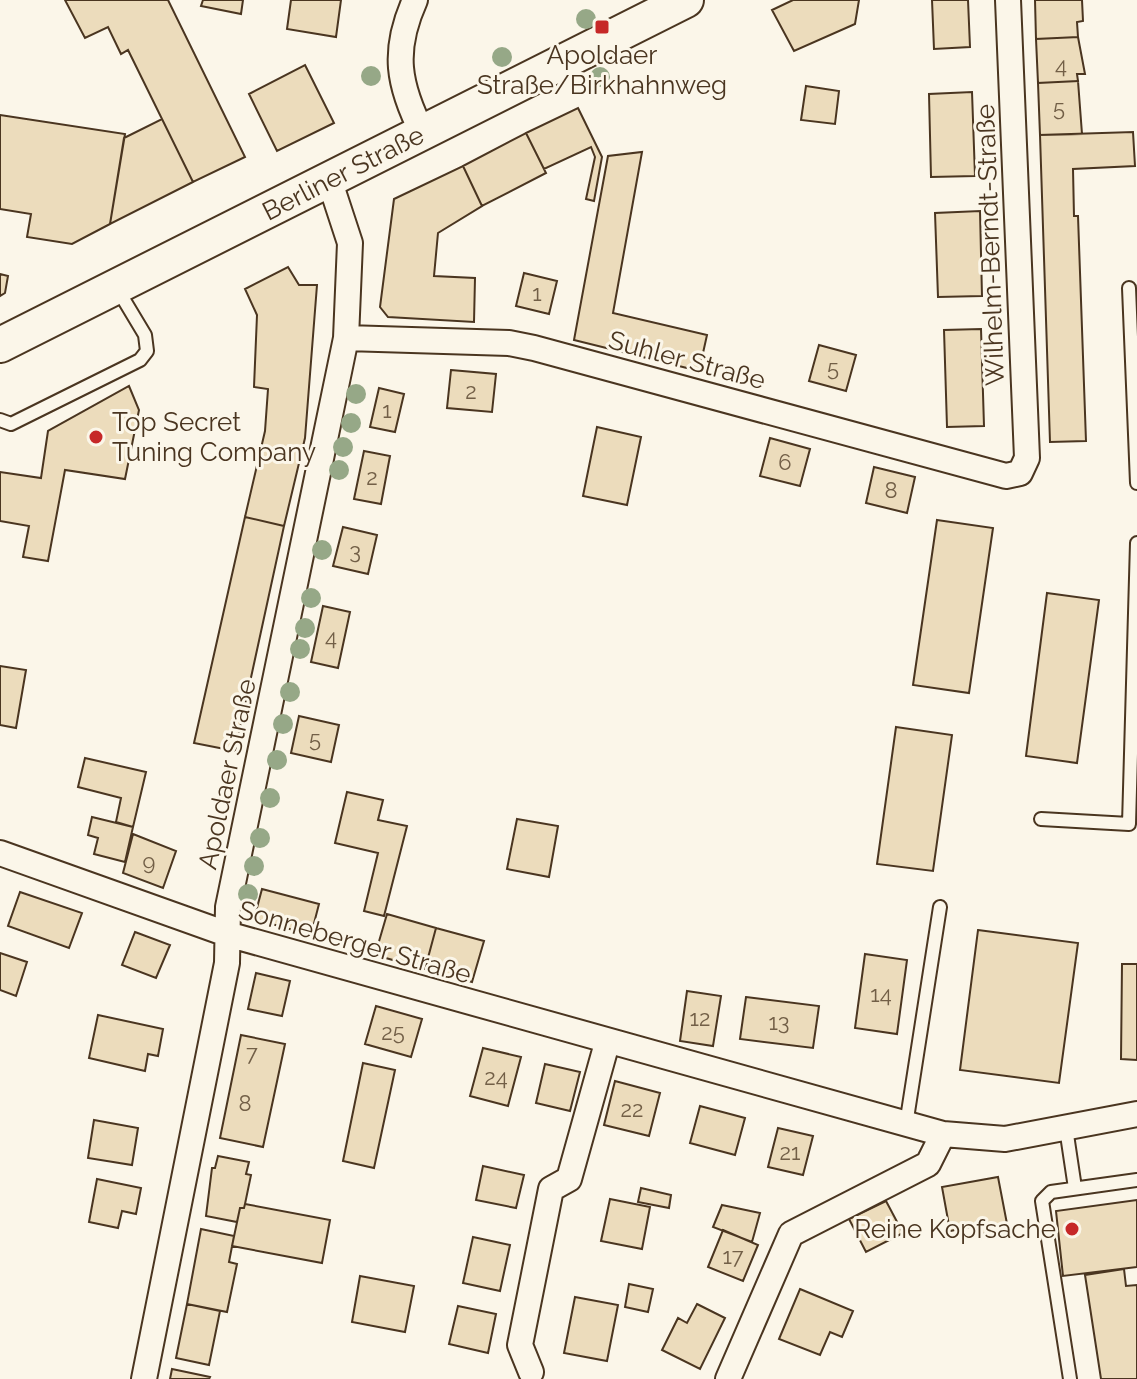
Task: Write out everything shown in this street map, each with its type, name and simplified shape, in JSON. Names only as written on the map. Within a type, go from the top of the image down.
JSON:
[{"type":"street","points":[[415,0],[404,25],[399,60],[406,100],[423,134]]},
{"type":"street","name":"Berliner Straße","points":[[0,345],[330,182],[686,0]]},
{"type":"street","name":"Wilhelm-Berndt-Straße","points":[[1006,476],[1020,473],[1027,458],[1008,0]]},
{"type":"street","name":"Apoldaer Straße","points":[[144,1379],[227,963],[228,907],[346,338],[350,243],[330,182]]},
{"type":"street","name":"Suhler Straße","points":[[346,338],[494,343],[534,348],[1006,476]]},
{"type":"street","name":"Sonneberger Straße","points":[[0,853],[227,934],[607,1043],[943,1134],[1005,1139],[1137,1114]]},
{"type":"street","points":[[531,1372],[520,1345],[551,1189],[569,1179],[607,1043]]},
{"type":"street","points":[[728,1379],[791,1234],[928,1164],[943,1134]]},
{"type":"lane","points":[[0,420],[11,424],[140,360],[147,351],[145,335],[117,287]]},
{"type":"lane","points":[[1129,288],[1137,483]]},
{"type":"lane","points":[[1041,819],[1129,824],[1137,543]]},
{"type":"lane","points":[[906,1125],[940,907]]},
{"type":"lane","points":[[1066,1128],[1075,1188]]},
{"type":"lane","points":[[1070,1379],[1042,1201],[1051,1192],[1137,1180]]},
{"type":"building","points":[[65,0],[168,0],[245,157],[193,182],[128,50],[121,54],[108,27],[85,38]]},
{"type":"building","points":[[203,0],[243,0],[241,14],[201,6]]},
{"type":"building","points":[[291,0],[341,0],[336,37],[287,29]]},
{"type":"building","points":[[793,0],[859,0],[855,24],[794,51],[772,10]]},
{"type":"building","points":[[932,0],[968,0],[970,47],[934,49]]},
{"type":"building","points":[[1035,0],[1082,0],[1083,21],[1077,22],[1078,37],[1036,39]]},
{"type":"building","points":[[1078,37],[1085,74],[1077,74],[1078,81],[1038,83],[1036,39]]},
{"type":"building","points":[[305,65],[334,123],[277,151],[249,94]]},
{"type":"building","points":[[1078,81],[1082,134],[1040,135],[1038,83]]},
{"type":"building","points":[[806,86],[839,91],[835,124],[801,120]]},
{"type":"building","points":[[972,92],[975,176],[931,177],[929,94]]},
{"type":"building","points":[[578,108],[602,157],[594,201],[586,199],[595,157],[591,147],[544,169],[526,133]]},
{"type":"building","points":[[0,115],[125,134],[110,224],[72,244],[27,237],[31,214],[0,209]]},
{"type":"building","points":[[162,119],[193,182],[110,224],[124,138]]},
{"type":"building","points":[[1133,132],[1135,166],[1073,169],[1074,216],[1078,216],[1086,441],[1050,442],[1040,135]]},
{"type":"building","points":[[526,133],[546,173],[482,206],[463,166]]},
{"type":"building","points":[[642,152],[613,313],[707,335],[699,371],[574,340],[608,156]]},
{"type":"building","points":[[463,166],[482,206],[438,233],[434,276],[475,278],[474,322],[388,317],[380,307],[394,199]]},
{"type":"building","points":[[980,211],[982,296],[938,297],[935,213]]},
{"type":"building","points":[[288,267],[299,285],[317,285],[305,438],[284,526],[245,517],[265,431],[268,389],[254,387],[257,315],[245,289]]},
{"type":"building","points":[[524,273],[557,281],[549,314],[516,306]]},
{"type":"building","points":[[0,274],[8,276],[5,293],[0,296]]},
{"type":"building","points":[[981,329],[984,426],[947,427],[944,330]]},
{"type":"building","points":[[819,345],[856,355],[846,391],[809,381]]},
{"type":"building","points":[[451,370],[496,374],[492,412],[447,408]]},
{"type":"building","points":[[129,386],[139,410],[125,479],[65,470],[48,561],[23,557],[29,526],[0,521],[0,472],[41,478],[48,431]]},
{"type":"building","points":[[379,388],[404,394],[395,432],[370,427]]},
{"type":"building","points":[[597,427],[641,437],[627,505],[583,496]]},
{"type":"building","points":[[770,438],[810,449],[800,486],[760,476]]},
{"type":"building","points":[[364,451],[390,456],[381,504],[354,499]]},
{"type":"building","points":[[874,467],[915,477],[907,513],[866,503]]},
{"type":"building","points":[[245,517],[284,526],[235,751],[194,743]]},
{"type":"building","points":[[937,520],[993,528],[969,693],[913,685]]},
{"type":"building","points":[[343,527],[377,535],[368,574],[333,566]]},
{"type":"building","points":[[1047,593],[1099,600],[1077,763],[1026,756]]},
{"type":"building","points":[[323,606],[350,612],[338,668],[311,662]]},
{"type":"building","points":[[0,666],[26,670],[16,728],[0,725]]},
{"type":"building","points":[[299,716],[339,725],[331,762],[291,753]]},
{"type":"building","points":[[896,727],[952,735],[933,871],[877,864]]},
{"type":"building","points":[[85,758],[146,772],[133,827],[116,822],[121,798],[78,787]]},
{"type":"building","points":[[347,792],[383,800],[378,820],[407,826],[384,916],[364,911],[378,853],[335,843]]},
{"type":"building","points":[[92,817],[133,827],[125,862],[94,854],[98,838],[88,835]]},
{"type":"building","points":[[517,819],[558,826],[549,877],[507,869]]},
{"type":"building","points":[[133,834],[176,851],[163,888],[123,873]]},
{"type":"building","points":[[262,889],[319,904],[311,935],[254,919]]},
{"type":"building","points":[[20,892],[82,913],[69,948],[8,926]]},
{"type":"building","points":[[387,914],[436,928],[425,969],[375,955]]},
{"type":"building","points":[[436,928],[484,941],[472,982],[425,969]]},
{"type":"building","points":[[978,930],[1078,943],[1059,1083],[960,1070]]},
{"type":"building","points":[[135,932],[170,945],[156,978],[122,965]]},
{"type":"building","points":[[0,953],[27,962],[16,996],[0,990]]},
{"type":"building","points":[[865,954],[907,960],[897,1034],[855,1028]]},
{"type":"building","points":[[1122,964],[1137,964],[1137,1060],[1121,1059]]},
{"type":"building","points":[[256,973],[290,981],[282,1016],[248,1009]]},
{"type":"building","points":[[687,991],[721,996],[713,1046],[680,1041]]},
{"type":"building","points":[[746,997],[819,1006],[813,1048],[740,1039]]},
{"type":"building","points":[[376,1006],[422,1019],[411,1057],[365,1044]]},
{"type":"building","points":[[98,1015],[163,1029],[158,1056],[148,1054],[145,1071],[89,1058]]},
{"type":"building","points":[[241,1035],[285,1044],[263,1147],[220,1138]]},
{"type":"building","points":[[483,1048],[521,1057],[508,1106],[470,1096]]},
{"type":"building","points":[[363,1063],[395,1070],[374,1168],[343,1161]]},
{"type":"building","points":[[545,1064],[580,1072],[570,1111],[536,1103]]},
{"type":"building","points":[[615,1081],[660,1093],[649,1136],[604,1125]]},
{"type":"building","points":[[700,1106],[745,1118],[735,1155],[690,1143]]},
{"type":"building","points":[[94,1120],[138,1128],[132,1165],[88,1158]]},
{"type":"building","points":[[778,1128],[813,1136],[803,1175],[768,1167]]},
{"type":"building","points":[[218,1156],[249,1162],[246,1174],[251,1175],[244,1208],[240,1208],[237,1222],[206,1216],[212,1168],[215,1168]]},
{"type":"building","points":[[483,1166],[524,1175],[516,1208],[476,1200]]},
{"type":"building","points":[[998,1177],[1008,1229],[982,1234],[980,1225],[950,1231],[942,1187]]},
{"type":"building","points":[[97,1179],[141,1188],[136,1214],[122,1211],[118,1228],[89,1222]]},
{"type":"building","points":[[641,1188],[671,1195],[669,1208],[638,1202]]},
{"type":"building","points":[[610,1199],[650,1207],[642,1249],[601,1241]]},
{"type":"building","points":[[1137,1200],[1137,1267],[1063,1276],[1056,1211]]},
{"type":"building","points":[[886,1201],[903,1233],[866,1252],[849,1219]]},
{"type":"building","points":[[245,1204],[330,1220],[322,1263],[232,1246],[240,1208],[244,1208]]},
{"type":"building","points":[[722,1205],[760,1213],[752,1242],[713,1227]]},
{"type":"building","points":[[201,1229],[234,1236],[229,1262],[237,1264],[227,1312],[187,1304]]},
{"type":"building","points":[[723,1230],[758,1245],[743,1281],[708,1267]]},
{"type":"building","points":[[473,1237],[510,1245],[500,1291],[463,1283]]},
{"type":"building","points":[[1124,1269],[1126,1286],[1137,1285],[1137,1379],[1101,1379],[1085,1275]]},
{"type":"building","points":[[360,1276],[414,1286],[405,1332],[352,1322]]},
{"type":"building","points":[[629,1284],[653,1289],[648,1312],[625,1307]]},
{"type":"building","points":[[800,1289],[853,1311],[842,1337],[830,1332],[820,1355],[779,1339]]},
{"type":"building","points":[[575,1297],[618,1305],[607,1361],[564,1353]]},
{"type":"building","points":[[187,1304],[220,1311],[209,1365],[176,1358]]},
{"type":"building","points":[[697,1304],[725,1318],[700,1369],[662,1350],[678,1318],[687,1323]]},
{"type":"building","points":[[458,1306],[496,1314],[488,1353],[449,1344]]},
{"type":"building","points":[[172,1369],[210,1377],[170,1379]]},
{"type":"place","name":"Apoldaer Straße/Birkhahnweg","points":[[602,27]]},
{"type":"place","name":"Top Secret Tuning Company","points":[[96,437]]},
{"type":"place","name":"Reine Kopfsache","points":[[1072,1229]]}]
